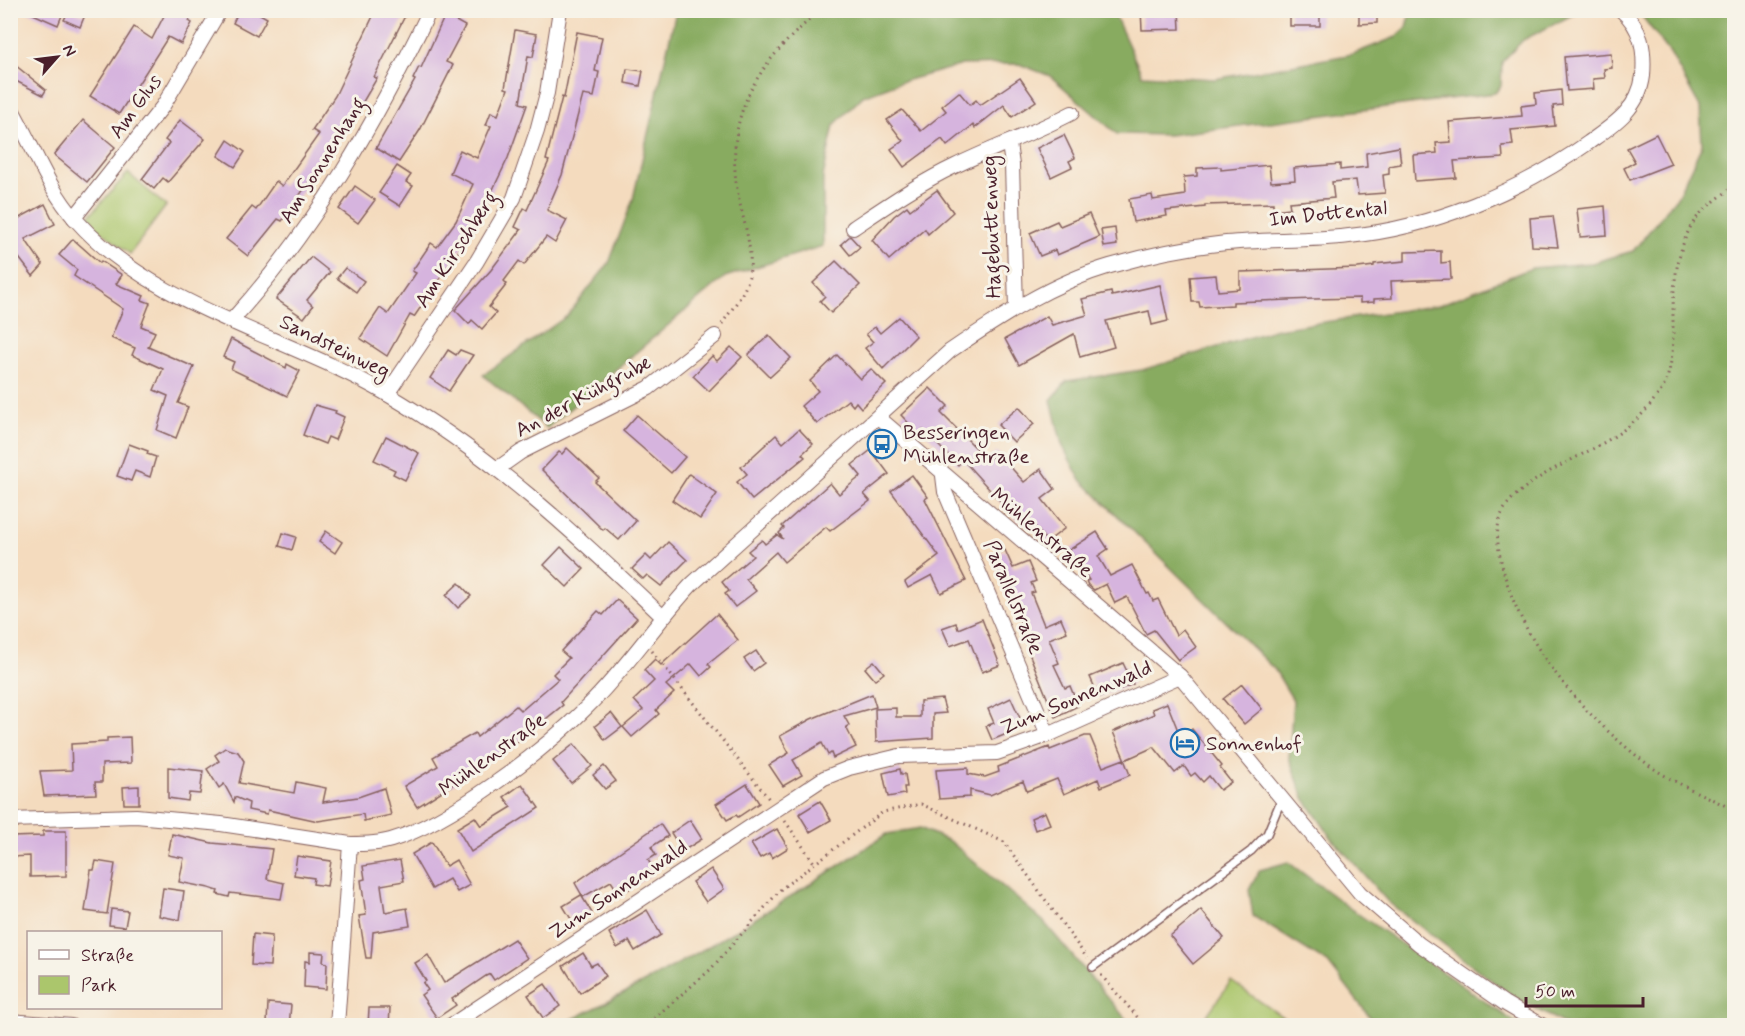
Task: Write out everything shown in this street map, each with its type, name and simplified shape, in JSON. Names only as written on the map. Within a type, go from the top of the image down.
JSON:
[{"type":"street","name":"Am Glus","points":[[74,218],[163,106],[220,10]]},
{"type":"street","name":"Am Sonnenhang","points":[[232,320],[276,268],[343,171],[379,110],[430,10]]},
{"type":"street","name":"Am Kirschberg","points":[[387,394],[477,261],[514,198],[537,131],[547,93],[560,10]]},
{"type":"street","name":"Im Dottental","points":[[950,351],[1016,308],[1066,283],[1110,266],[1226,243],[1349,236],[1395,229],[1469,205],[1530,178],[1579,149],[1632,108],[1642,83],[1645,54],[1640,34],[1621,10]]},
{"type":"street","name":"Sandsteinweg","points":[[10,106],[59,198],[90,235],[148,278],[387,394],[497,469],[579,537],[662,616]]},
{"type":"street","name":"Hagebuttenweg","points":[[854,228],[895,200],[955,165],[1009,144],[1072,113]]},
{"type":"street","name":"Hagebuttenweg","points":[[1009,144],[1012,165],[1016,308]]},
{"type":"street","name":"An der Kühgrube","points":[[497,469],[521,452],[649,388],[715,336]]},
{"type":"street","name":"Mühlenstraße","points":[[10,820],[148,817],[221,824],[350,844],[370,844],[410,833],[496,782],[588,707],[662,616],[725,553],[950,351]]},
{"type":"street","name":"Mühlenstraße","points":[[878,417],[943,476],[1180,676]]},
{"type":"street","name":"Parallelstraße","points":[[943,476],[945,492],[1048,735]]},
{"type":"street","name":"Zum Sonnenwald","points":[[450,1026],[824,778],[878,759],[927,754],[998,753],[1048,735],[1180,676],[1360,893],[1419,944],[1542,1026]]},
{"type":"street","points":[[337,1026],[350,844]]},
{"type":"street","points":[[10,1021],[71,1026]]},
{"type":"lane","points":[[1094,967],[1251,851],[1267,834],[1281,798]]},
{"type":"path","points":[[715,336],[749,279],[750,260],[737,188],[734,143],[742,105],[758,75],[797,30],[821,10]]},
{"type":"path","points":[[1734,186],[1699,215],[1684,242],[1673,296],[1673,351],[1664,387],[1644,412],[1621,433],[1534,482],[1513,498],[1498,519],[1496,542],[1516,608],[1542,652],[1573,694],[1610,734],[1652,768],[1734,810]]},
{"type":"path","points":[[644,640],[776,808],[815,864]]},
{"type":"path","points":[[645,1026],[710,970],[781,889],[883,812],[921,804],[1004,842],[1094,967],[1145,1026]]},
{"type":"green space","points":[[676,11],[1113,11],[1142,75],[1215,79],[1353,54],[1396,37],[1407,27],[1411,11],[1580,11],[1523,40],[1502,62],[1501,86],[1495,93],[1169,135],[1117,134],[1050,76],[1019,64],[962,65],[901,82],[863,96],[834,125],[823,177],[823,246],[725,277],[547,428],[483,375],[567,316],[609,263],[633,199]]},
{"type":"green space","points":[[1638,11],[1734,11],[1734,1025],[1566,1025],[1511,995],[1388,902],[1331,837],[1304,798],[1289,758],[1293,700],[1275,670],[1080,479],[1062,445],[1051,400],[1067,381],[1142,370],[1277,329],[1439,305],[1532,268],[1592,263],[1633,251],[1677,197],[1702,145],[1700,107],[1670,53]]},
{"type":"green space","points":[[128,173],[166,206],[130,254],[90,222],[90,215]]},
{"type":"green space","points":[[920,828],[951,842],[1043,921],[1131,1025],[560,1025],[645,982],[727,936],[887,834]]},
{"type":"green space","points":[[1288,862],[1351,909],[1519,1025],[1376,1025],[1328,963],[1253,916],[1249,890],[1260,870]]},
{"type":"green space","points":[[1231,981],[1294,1025],[1200,1025]]},
{"type":"building","points":[[24,10],[55,10],[63,13],[58,25]]},
{"type":"building","points":[[69,10],[85,15],[80,27],[64,20]]},
{"type":"building","points":[[167,10],[195,10],[189,21],[192,23],[181,44],[168,37],[119,114],[90,96],[134,27],[152,39]]},
{"type":"building","points":[[239,10],[253,10],[267,18],[257,36],[233,23]]},
{"type":"building","points":[[376,10],[408,10],[374,77],[377,78],[341,139],[339,138],[282,221],[278,219],[248,256],[226,239],[252,207],[256,210],[276,181],[282,186],[319,134],[312,130],[335,96]]},
{"type":"building","points":[[1141,10],[1179,10],[1180,29],[1142,30]]},
{"type":"building","points":[[1290,10],[1320,10],[1320,26],[1290,26]]},
{"type":"building","points":[[1359,10],[1377,10],[1377,23],[1359,24]]},
{"type":"building","points":[[445,15],[465,26],[446,62],[453,65],[420,130],[399,162],[376,148],[415,80],[413,79],[419,67],[421,68]]},
{"type":"building","points":[[515,30],[537,34],[533,57],[528,56],[520,103],[527,105],[508,158],[474,229],[414,317],[410,315],[387,356],[360,338],[380,308],[388,314],[416,273],[412,271],[431,243],[437,247],[456,221],[473,184],[450,173],[460,150],[477,158],[491,126],[486,125],[491,112],[498,115],[508,89],[505,88]]},
{"type":"building","points":[[577,32],[602,37],[595,71],[599,72],[594,97],[583,95],[562,175],[547,210],[567,220],[555,243],[546,237],[524,265],[519,261],[504,281],[507,284],[489,307],[496,313],[482,329],[472,320],[469,324],[455,310],[491,270],[521,230],[515,227],[524,208],[527,210],[549,161],[546,160],[562,97],[564,98]]},
{"type":"building","points":[[1611,53],[1612,68],[1604,69],[1605,78],[1593,79],[1594,89],[1567,91],[1564,57]]},
{"type":"building","points":[[10,61],[46,90],[43,95],[10,78]]},
{"type":"building","points":[[627,69],[643,71],[640,86],[625,83]]},
{"type":"building","points":[[1020,78],[1036,101],[1012,117],[1004,105],[975,128],[973,125],[947,146],[942,139],[904,167],[891,149],[903,141],[887,120],[902,110],[921,131],[946,111],[942,106],[959,92],[970,105],[976,100],[980,105]]},
{"type":"building","points":[[1561,90],[1562,105],[1553,106],[1555,126],[1511,130],[1513,145],[1502,146],[1503,158],[1454,161],[1456,178],[1415,181],[1413,155],[1437,153],[1436,143],[1451,142],[1449,122],[1522,116],[1521,106],[1536,104],[1535,93]]},
{"type":"building","points":[[83,120],[115,147],[87,182],[54,155]]},
{"type":"building","points":[[180,120],[205,139],[168,182],[163,178],[154,189],[142,179],[169,143],[165,140]]},
{"type":"building","points":[[1656,134],[1671,164],[1630,180],[1624,168],[1635,162],[1627,148]]},
{"type":"building","points":[[1064,135],[1075,158],[1069,161],[1072,167],[1051,177],[1037,148]]},
{"type":"building","points":[[228,140],[245,152],[235,167],[218,156]]},
{"type":"building","points":[[1399,147],[1401,164],[1389,166],[1389,174],[1383,175],[1385,193],[1358,195],[1356,180],[1332,182],[1334,198],[1289,202],[1290,208],[1273,210],[1273,203],[1205,205],[1205,207],[1166,211],[1167,216],[1133,222],[1129,199],[1152,195],[1153,200],[1185,195],[1184,177],[1197,176],[1197,168],[1221,167],[1221,170],[1269,165],[1271,182],[1295,180],[1294,168],[1340,164],[1340,170],[1367,167],[1366,153]]},
{"type":"building","points":[[397,166],[411,175],[406,182],[413,186],[400,206],[379,193]]},
{"type":"building","points":[[355,186],[375,200],[358,223],[339,209]]},
{"type":"building","points":[[937,190],[953,212],[928,234],[925,229],[889,260],[872,240],[894,216],[907,206],[910,210]]},
{"type":"building","points":[[45,204],[55,224],[25,239],[43,265],[33,276],[10,246],[10,219],[12,222]]},
{"type":"building","points":[[1605,206],[1607,235],[1580,237],[1577,209]]},
{"type":"building","points":[[1089,214],[1099,237],[1057,255],[1055,250],[1040,256],[1030,233],[1057,221],[1060,226]]},
{"type":"building","points":[[1553,216],[1558,247],[1532,246],[1530,218]]},
{"type":"building","points":[[1115,228],[1117,245],[1104,247],[1101,230]]},
{"type":"building","points":[[850,236],[860,247],[850,255],[841,244]]},
{"type":"building","points":[[73,239],[100,263],[101,261],[122,275],[116,284],[144,296],[142,300],[150,303],[141,326],[155,332],[148,347],[194,367],[178,403],[188,407],[176,438],[157,430],[168,396],[154,390],[163,369],[132,355],[135,348],[111,338],[123,309],[74,276],[77,270],[59,255]]},
{"type":"building","points":[[1441,251],[1441,263],[1450,262],[1451,279],[1391,281],[1392,298],[1374,299],[1374,302],[1360,303],[1360,298],[1314,299],[1233,302],[1233,305],[1200,307],[1199,302],[1192,302],[1190,277],[1216,275],[1218,291],[1240,289],[1240,272],[1358,268],[1405,261],[1405,252]]},
{"type":"building","points":[[311,257],[330,272],[307,300],[313,306],[304,318],[276,299]]},
{"type":"building","points":[[836,261],[860,285],[831,313],[820,301],[825,296],[813,283]]},
{"type":"building","points":[[345,268],[364,281],[356,292],[337,278]]},
{"type":"building","points":[[1160,285],[1168,321],[1152,325],[1149,311],[1106,321],[1114,347],[1080,357],[1074,334],[1019,365],[1005,339],[1047,316],[1052,325],[1087,315],[1082,299],[1111,292],[1112,296]]},
{"type":"building","points":[[899,317],[916,336],[883,369],[865,348],[873,342],[866,334],[875,327],[880,333]]},
{"type":"building","points":[[769,335],[791,358],[770,377],[748,355]]},
{"type":"building","points":[[231,339],[286,368],[287,364],[300,371],[287,396],[231,369],[234,362],[223,357]]},
{"type":"building","points":[[731,347],[742,357],[709,391],[693,376],[712,356],[717,361]]},
{"type":"building","points":[[448,350],[456,355],[460,350],[473,355],[449,391],[430,378]]},
{"type":"building","points":[[837,355],[860,379],[871,369],[886,384],[861,408],[856,402],[853,406],[848,400],[817,424],[801,406],[818,391],[810,381]]},
{"type":"building","points":[[930,388],[948,406],[941,413],[988,460],[997,452],[1024,482],[1041,469],[1055,489],[1042,499],[1065,528],[1047,542],[1027,516],[1018,522],[1009,507],[1007,509],[963,460],[958,465],[923,430],[919,434],[901,415]]},
{"type":"building","points":[[315,405],[336,411],[335,413],[344,417],[335,440],[328,437],[325,444],[303,435]]},
{"type":"building","points":[[1019,407],[1034,424],[1014,442],[998,425]]},
{"type":"building","points":[[637,415],[685,457],[671,473],[623,431]]},
{"type":"building","points":[[799,429],[813,444],[802,454],[805,457],[752,500],[737,482],[747,474],[741,467],[776,435],[783,443]]},
{"type":"building","points":[[386,436],[419,453],[405,480],[393,474],[395,470],[374,460]]},
{"type":"building","points":[[129,444],[148,451],[147,454],[156,457],[150,477],[135,471],[131,481],[117,476]]},
{"type":"building","points":[[567,448],[599,478],[595,482],[636,521],[619,540],[605,528],[603,530],[542,470],[559,452],[562,454]]},
{"type":"building","points":[[871,450],[889,474],[864,494],[870,501],[830,531],[826,527],[784,562],[776,552],[746,579],[756,591],[735,607],[725,594],[729,591],[722,582],[753,556],[748,551],[762,540],[765,544],[777,535],[783,539],[779,533],[784,528],[782,526],[830,483],[839,494],[861,476],[852,465]]},
{"type":"building","points":[[689,474],[717,494],[700,519],[672,500]]},
{"type":"building","points":[[912,475],[928,497],[925,499],[966,581],[941,593],[932,575],[908,588],[905,582],[939,556],[891,491]]},
{"type":"building","points":[[326,531],[342,542],[335,553],[319,542]]},
{"type":"building","points":[[1097,532],[1108,549],[1098,556],[1110,576],[1132,565],[1147,594],[1149,593],[1153,601],[1158,599],[1176,635],[1183,629],[1196,647],[1178,660],[1154,630],[1146,634],[1127,597],[1115,603],[1106,584],[1094,590],[1088,585],[1086,581],[1089,580],[1069,550]]},
{"type":"building","points":[[283,533],[296,537],[292,550],[279,546]]},
{"type":"building","points":[[668,542],[687,560],[661,586],[647,575],[643,579],[632,569],[646,555],[651,560]]},
{"type":"building","points":[[561,547],[584,569],[567,587],[544,565]]},
{"type":"building","points":[[1005,550],[1013,568],[1028,562],[1036,581],[1031,583],[1035,592],[1031,593],[1044,625],[1061,618],[1067,632],[1049,639],[1059,663],[1054,665],[1065,688],[1070,686],[1078,706],[1055,717],[1029,653],[1031,652],[1019,618],[991,556]]},
{"type":"building","points":[[459,583],[471,596],[458,608],[446,595]]},
{"type":"building","points":[[617,600],[637,618],[561,702],[563,705],[510,748],[417,807],[404,786],[438,766],[433,757],[475,733],[477,737],[516,706],[521,711],[558,679],[553,674],[569,658],[561,651],[598,611],[603,615]]},
{"type":"building","points":[[717,614],[738,640],[708,664],[711,667],[701,676],[691,664],[666,685],[674,693],[656,710],[659,714],[632,737],[623,727],[643,710],[634,700],[654,681],[644,670],[655,659],[661,665]]},
{"type":"building","points":[[982,619],[1000,665],[982,672],[969,639],[950,646],[942,628],[956,623],[958,629]]},
{"type":"building","points":[[756,651],[764,663],[753,671],[744,659]]},
{"type":"building","points":[[874,661],[884,673],[875,680],[865,668]]},
{"type":"building","points":[[1123,663],[1133,684],[1099,697],[1090,677]]},
{"type":"building","points":[[1242,684],[1262,709],[1244,724],[1223,699]]},
{"type":"building","points":[[872,694],[876,707],[844,716],[849,725],[846,727],[856,747],[833,758],[831,753],[828,755],[822,743],[793,760],[802,775],[783,786],[769,765],[789,753],[780,736],[811,719]]},
{"type":"building","points":[[1011,698],[1024,727],[992,740],[986,726],[994,723],[988,709]]},
{"type":"building","points":[[942,699],[946,713],[933,714],[933,738],[876,742],[875,709],[896,708],[896,717],[920,717],[920,701]]},
{"type":"building","points":[[1167,703],[1181,738],[1192,729],[1222,766],[1220,768],[1231,782],[1220,790],[1209,776],[1203,782],[1195,773],[1191,776],[1184,766],[1175,773],[1154,747],[1125,760],[1113,732],[1154,714],[1152,709]]},
{"type":"building","points":[[611,713],[622,727],[605,740],[595,726]]},
{"type":"building","points":[[1090,736],[1103,767],[1124,759],[1130,775],[1101,787],[1098,779],[1064,794],[1057,779],[1027,791],[1023,781],[990,795],[970,790],[970,797],[939,799],[936,770],[968,768],[968,774],[985,777],[999,772],[998,767]]},
{"type":"building","points":[[130,737],[131,763],[102,764],[102,782],[95,782],[96,794],[44,796],[40,771],[72,770],[71,744],[107,742],[107,738]]},
{"type":"building","points":[[574,744],[592,766],[571,783],[553,761]]},
{"type":"building","points":[[225,748],[238,752],[244,761],[239,783],[294,793],[296,782],[326,788],[323,802],[358,797],[384,788],[391,815],[364,821],[363,814],[318,821],[268,810],[267,814],[248,810],[249,803],[235,797],[234,802],[224,784],[219,788],[207,769],[219,761],[215,755]]},
{"type":"building","points":[[604,766],[616,781],[605,789],[593,775]]},
{"type":"building","points":[[168,767],[203,771],[200,794],[189,793],[188,801],[168,798]]},
{"type":"building","points":[[900,769],[901,774],[905,774],[907,787],[904,787],[905,794],[888,797],[883,773]]},
{"type":"building","points":[[522,784],[539,808],[471,852],[457,828],[475,817],[481,826],[512,807],[504,797]]},
{"type":"building","points":[[747,784],[759,803],[738,817],[736,815],[727,820],[716,804]]},
{"type":"building","points":[[139,786],[139,804],[124,804],[123,787]]},
{"type":"building","points":[[820,801],[831,820],[810,832],[799,814]]},
{"type":"building","points":[[1045,812],[1050,824],[1035,830],[1031,818]]},
{"type":"building","points":[[690,820],[702,839],[686,849],[681,842],[678,844],[671,833]]},
{"type":"building","points":[[660,824],[668,836],[651,847],[656,855],[648,860],[655,872],[620,895],[611,881],[583,897],[575,883]]},
{"type":"building","points":[[777,829],[788,848],[772,858],[769,853],[760,858],[751,844]]},
{"type":"building","points":[[43,831],[66,831],[66,876],[30,877],[30,856],[10,857],[10,837],[43,836]]},
{"type":"building","points":[[172,834],[212,843],[272,849],[267,879],[284,883],[281,899],[230,893],[229,897],[217,894],[218,891],[209,888],[179,882],[184,858],[168,855]]},
{"type":"building","points":[[432,842],[446,866],[456,860],[470,885],[457,892],[449,879],[432,889],[412,854]]},
{"type":"building","points":[[297,856],[331,861],[327,886],[313,884],[314,878],[294,875]]},
{"type":"building","points":[[400,860],[404,881],[381,885],[385,912],[407,908],[410,926],[373,932],[371,958],[366,958],[359,916],[366,915],[361,880],[365,879],[363,866]]},
{"type":"building","points":[[96,861],[115,864],[107,914],[85,911],[91,870],[94,870]]},
{"type":"building","points":[[711,869],[724,889],[706,902],[692,882]]},
{"type":"building","points":[[163,888],[184,891],[180,920],[159,916]]},
{"type":"building","points":[[581,895],[592,913],[574,924],[563,906]]},
{"type":"building","points":[[111,909],[128,911],[125,927],[109,925]]},
{"type":"building","points":[[647,910],[661,935],[635,951],[629,941],[617,948],[609,933]]},
{"type":"building","points":[[1201,910],[1224,938],[1193,964],[1170,936]]},
{"type":"building","points":[[253,934],[272,936],[270,966],[251,965]]},
{"type":"building","points":[[514,939],[527,958],[494,980],[490,974],[486,976],[452,999],[456,1005],[437,1018],[421,995],[428,990],[423,983],[426,981],[415,963],[428,955],[444,983]]},
{"type":"building","points":[[310,952],[324,953],[323,962],[327,963],[326,989],[304,987],[305,961],[310,962]]},
{"type":"building","points":[[583,953],[591,966],[597,963],[606,976],[580,993],[563,966]]},
{"type":"building","points":[[545,984],[560,1006],[543,1018],[528,995]]},
{"type":"building","points":[[268,1003],[291,1005],[289,1026],[267,1024]]},
{"type":"building","points":[[369,1008],[390,1008],[389,1026],[368,1026]]},
{"type":"place","name":"Besseringen Mühlenstraße","points":[[882,444]]},
{"type":"place","name":"Sonnenhof","points":[[1185,743]]}]
